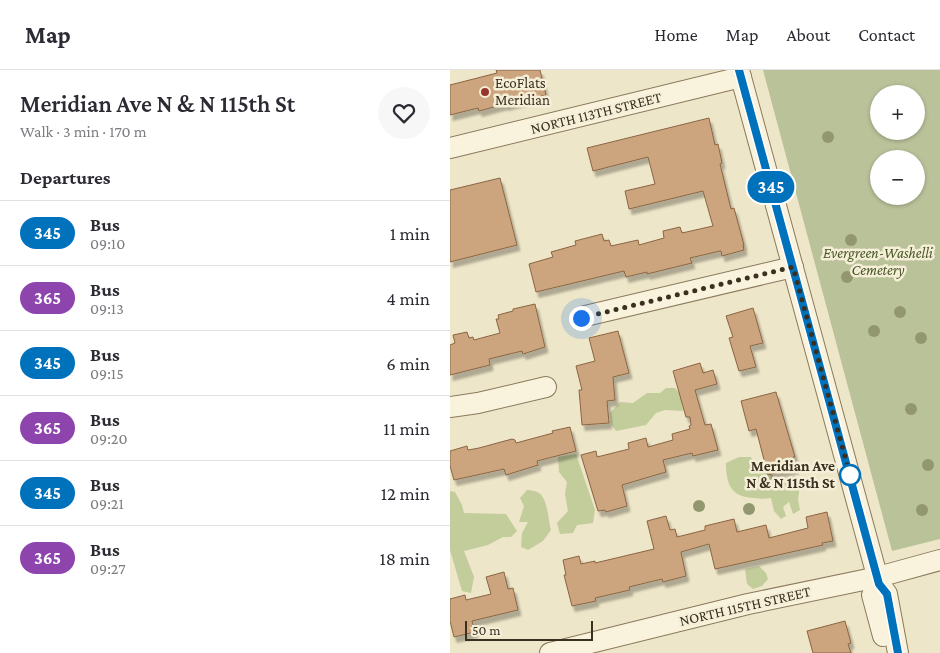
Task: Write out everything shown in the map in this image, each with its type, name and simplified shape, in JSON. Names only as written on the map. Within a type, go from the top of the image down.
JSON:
[{"type":"street","name":"NORTH 113TH STREET","points":[[450,148],[740,73]]},
{"type":"street","points":[[740,73],[878,580],[887,594],[898,653]]},
{"type":"street","points":[[581,318],[793,267]]},
{"type":"street","points":[[450,407],[478,403],[546,387]]},
{"type":"street","name":"NORTH 115TH STREET","points":[[550,653],[753,603],[878,580],[940,560]]},
{"type":"street","points":[[878,580],[872,595],[888,653]]},
{"type":"green space","name":"Evergreen-Washelli Cemetery","points":[[763,70],[940,70],[940,539],[892,551]]},
{"type":"green space","points":[[666,388],[675,388],[681,395],[683,411],[665,410],[656,413],[646,425],[616,431],[611,424],[610,413],[620,402],[633,403],[647,393],[660,393]]},
{"type":"green space","points":[[576,454],[595,510],[593,523],[577,525],[573,533],[560,534],[557,523],[568,511],[565,494],[567,482],[559,472],[558,457]]},
{"type":"green space","points":[[739,457],[751,457],[757,469],[770,472],[779,482],[794,476],[801,479],[798,499],[800,510],[793,514],[789,502],[783,507],[786,516],[781,519],[774,511],[771,498],[746,497],[735,492],[731,488],[727,477],[726,463]]},
{"type":"green space","points":[[527,490],[539,493],[542,496],[546,505],[551,530],[543,541],[528,550],[521,547],[522,533],[528,522],[519,522],[524,506],[520,498]]},
{"type":"green space","points":[[450,491],[455,492],[464,513],[506,514],[517,531],[511,537],[503,537],[488,545],[464,551],[474,577],[471,593],[462,591],[450,550]]},
{"type":"green space","points":[[759,566],[766,573],[768,579],[762,586],[753,589],[747,584],[745,569]]},
{"type":"building","points":[[496,70],[540,70],[546,95],[479,111],[478,108],[450,115],[450,85],[497,73]]},
{"type":"building","points":[[709,118],[715,145],[718,144],[722,163],[720,164],[731,209],[734,208],[744,250],[722,256],[720,251],[690,258],[692,263],[647,274],[647,272],[626,277],[624,271],[536,292],[529,264],[553,257],[551,252],[576,245],[575,241],[602,234],[604,241],[609,240],[611,246],[638,240],[639,245],[664,238],[663,231],[680,227],[682,233],[713,226],[703,191],[629,209],[625,191],[655,184],[648,157],[593,171],[587,148]]},
{"type":"building","points":[[500,178],[517,245],[450,262],[450,190]]},
{"type":"building","points":[[535,304],[545,347],[523,354],[522,351],[489,359],[490,365],[450,375],[450,345],[455,343],[453,335],[467,332],[469,338],[473,337],[474,340],[500,333],[496,319],[499,319],[498,315]]},
{"type":"building","points":[[753,308],[763,343],[750,346],[756,367],[739,371],[729,338],[733,337],[726,316]]},
{"type":"building","points":[[618,331],[629,373],[613,377],[615,400],[607,401],[609,423],[582,425],[579,390],[582,390],[576,366],[595,361],[589,338]]},
{"type":"building","points":[[700,363],[703,373],[713,370],[717,384],[695,390],[705,425],[711,424],[718,450],[693,456],[692,453],[663,460],[666,472],[622,485],[627,506],[606,512],[605,510],[598,511],[581,455],[596,451],[597,457],[629,449],[628,443],[646,438],[648,447],[673,440],[672,434],[690,429],[690,417],[686,417],[673,371]]},
{"type":"building","points":[[776,392],[795,457],[793,457],[796,468],[768,475],[756,429],[749,431],[741,401]]},
{"type":"building","points":[[570,427],[576,451],[537,461],[538,465],[506,475],[504,469],[454,480],[450,466],[450,451],[467,446],[468,450],[479,448],[512,439],[516,443]]},
{"type":"building","points":[[827,512],[833,541],[822,543],[823,545],[715,569],[709,544],[681,552],[686,576],[663,582],[662,579],[629,587],[630,590],[595,598],[596,601],[572,606],[564,575],[566,575],[563,560],[579,556],[581,564],[595,561],[595,563],[654,549],[647,521],[666,516],[670,530],[675,529],[677,537],[705,530],[705,526],[734,519],[737,532],[766,525],[769,538],[808,528],[806,517]]},
{"type":"building","points":[[504,572],[508,589],[513,588],[518,610],[472,621],[475,632],[454,637],[450,621],[450,599],[465,595],[466,600],[491,594],[486,577]]},
{"type":"building","points":[[845,621],[851,643],[848,644],[851,653],[813,653],[807,631]]},
{"type":"bus line","name":"345","points":[[739,70],[879,584],[887,594],[898,653]]},
{"type":"place","name":"EcoFlats Meridian","points":[[485,92]]},
{"type":"place","name":"Meridian Ave N & N 115th St","points":[[850,475]]},
{"type":"route","points":[[581,318],[793,267],[850,475]]}]
